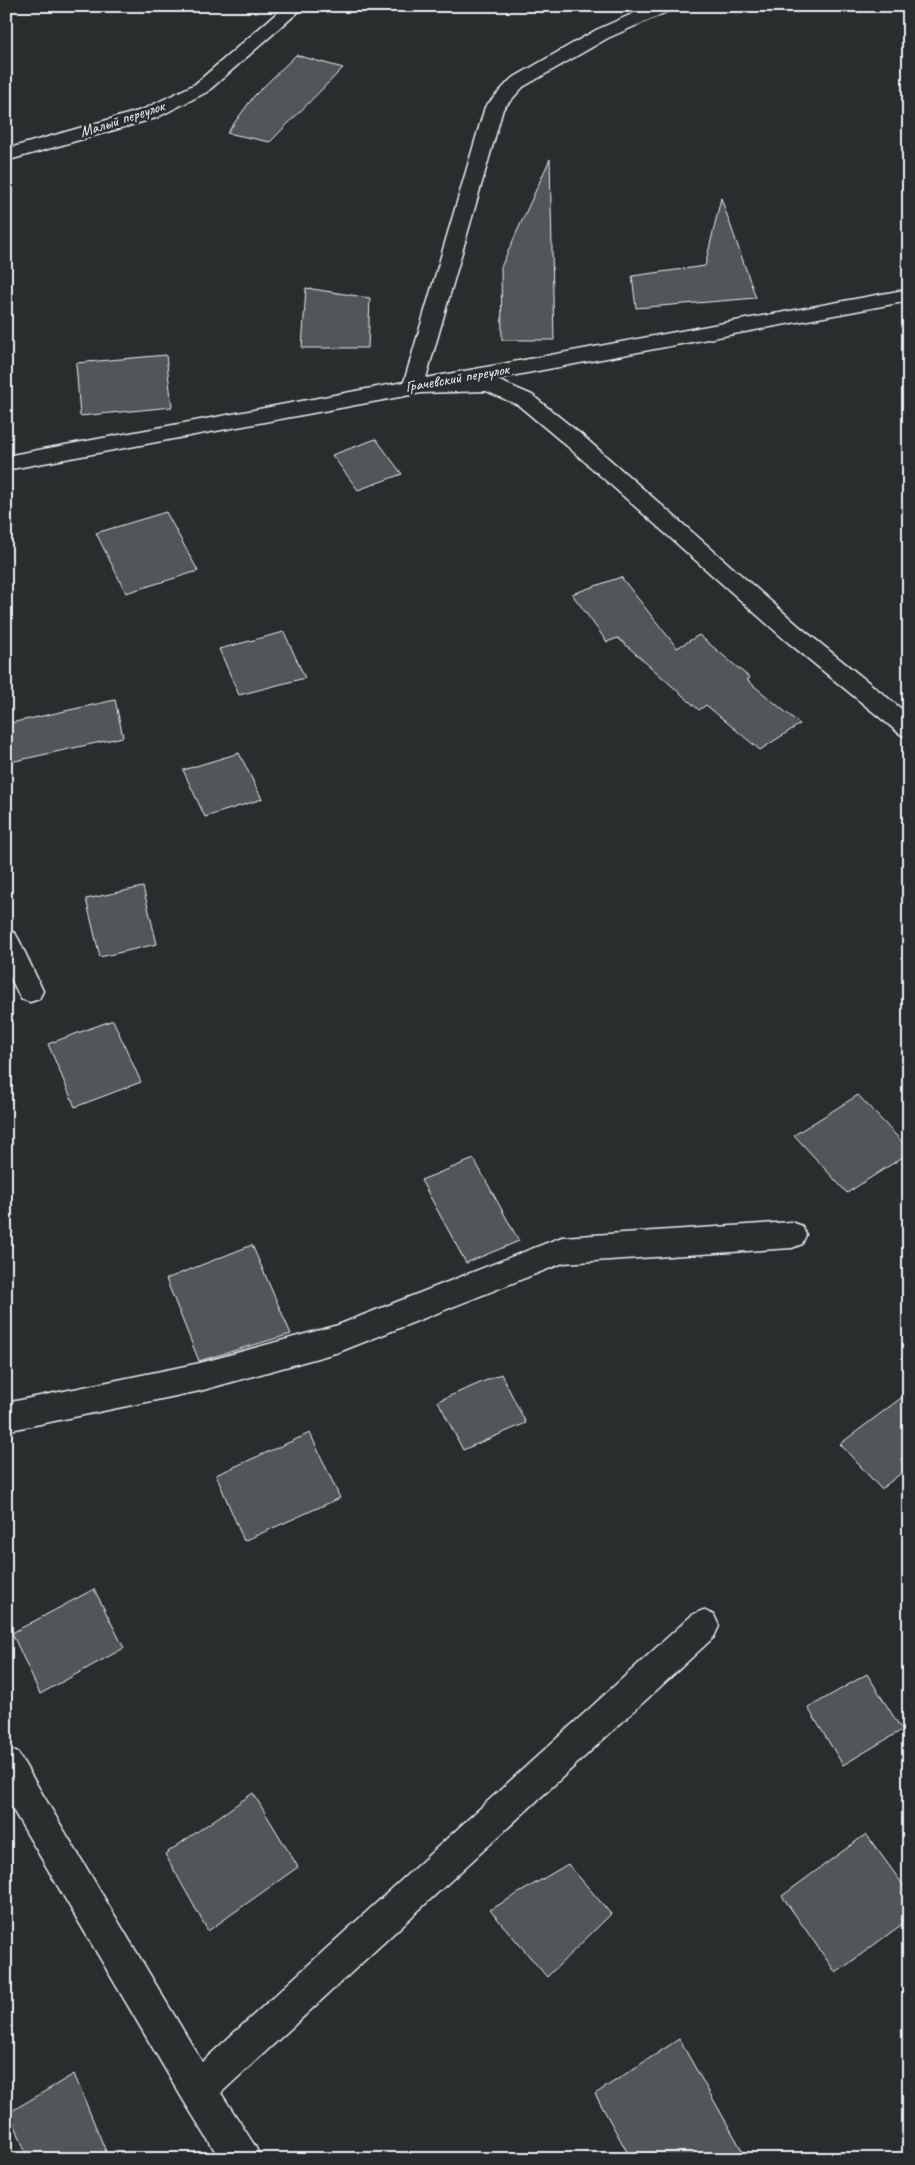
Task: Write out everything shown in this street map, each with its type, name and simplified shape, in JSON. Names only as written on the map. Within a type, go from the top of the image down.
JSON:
[{"type":"street","name":"Малый переулок","points":[[6,155],[149,114],[201,88],[296,6]]},
{"type":"street","points":[[665,6],[602,34],[517,83],[494,107],[413,386],[489,384],[525,400],[575,441],[792,633],[909,728]]},
{"type":"street","name":"Грачевский переулок","points":[[6,463],[909,295]]},
{"type":"street","points":[[6,940],[30,991]]},
{"type":"street","points":[[6,1417],[200,1377],[340,1338],[562,1250],[792,1235]]},
{"type":"street","points":[[198,2090],[702,1626]]},
{"type":"street","points":[[6,1766],[198,2090],[242,2159]]},
{"type":"building","points":[[296,55],[343,68],[270,142],[227,133],[254,96]]},
{"type":"building","points":[[550,159],[554,340],[502,340],[501,267]]},
{"type":"building","points":[[721,198],[756,298],[636,308],[632,276],[705,266]]},
{"type":"building","points":[[306,288],[370,298],[368,348],[302,348]]},
{"type":"building","points":[[166,355],[172,407],[80,416],[76,363]]},
{"type":"building","points":[[376,439],[402,474],[358,490],[332,455]]},
{"type":"building","points":[[166,512],[198,571],[126,593],[96,533]]},
{"type":"building","points":[[621,577],[677,648],[699,635],[750,678],[747,680],[800,724],[760,750],[706,705],[699,710],[618,638],[607,642],[572,594]]},
{"type":"building","points":[[284,632],[305,678],[239,695],[219,649]]},
{"type":"building","points":[[115,700],[123,737],[6,763],[6,724]]},
{"type":"building","points":[[239,753],[262,799],[205,817],[183,770]]},
{"type":"building","points":[[143,887],[157,944],[100,957],[86,899]]},
{"type":"building","points":[[113,1020],[141,1082],[75,1107],[48,1044]]},
{"type":"building","points":[[858,1095],[909,1149],[909,1153],[847,1193],[794,1135]]},
{"type":"building","points":[[474,1159],[519,1241],[466,1263],[421,1180]]},
{"type":"building","points":[[252,1245],[291,1334],[199,1361],[166,1279]]},
{"type":"building","points":[[501,1374],[526,1423],[463,1450],[438,1401]]},
{"type":"building","points":[[909,1392],[909,1467],[881,1489],[840,1444]]},
{"type":"building","points":[[310,1433],[340,1498],[244,1541],[216,1475]]},
{"type":"building","points":[[94,1589],[124,1648],[40,1694],[12,1633]]},
{"type":"building","points":[[867,1674],[902,1730],[843,1765],[808,1708]]},
{"type":"building","points":[[253,1793],[298,1867],[208,1931],[165,1854]]},
{"type":"building","points":[[866,1834],[909,1893],[909,1919],[836,1973],[782,1896]]},
{"type":"building","points":[[568,1864],[611,1914],[547,1977],[490,1910]]},
{"type":"building","points":[[679,2039],[747,2159],[631,2159],[595,2094]]},
{"type":"building","points":[[74,2074],[109,2159],[28,2159],[10,2112]]}]
